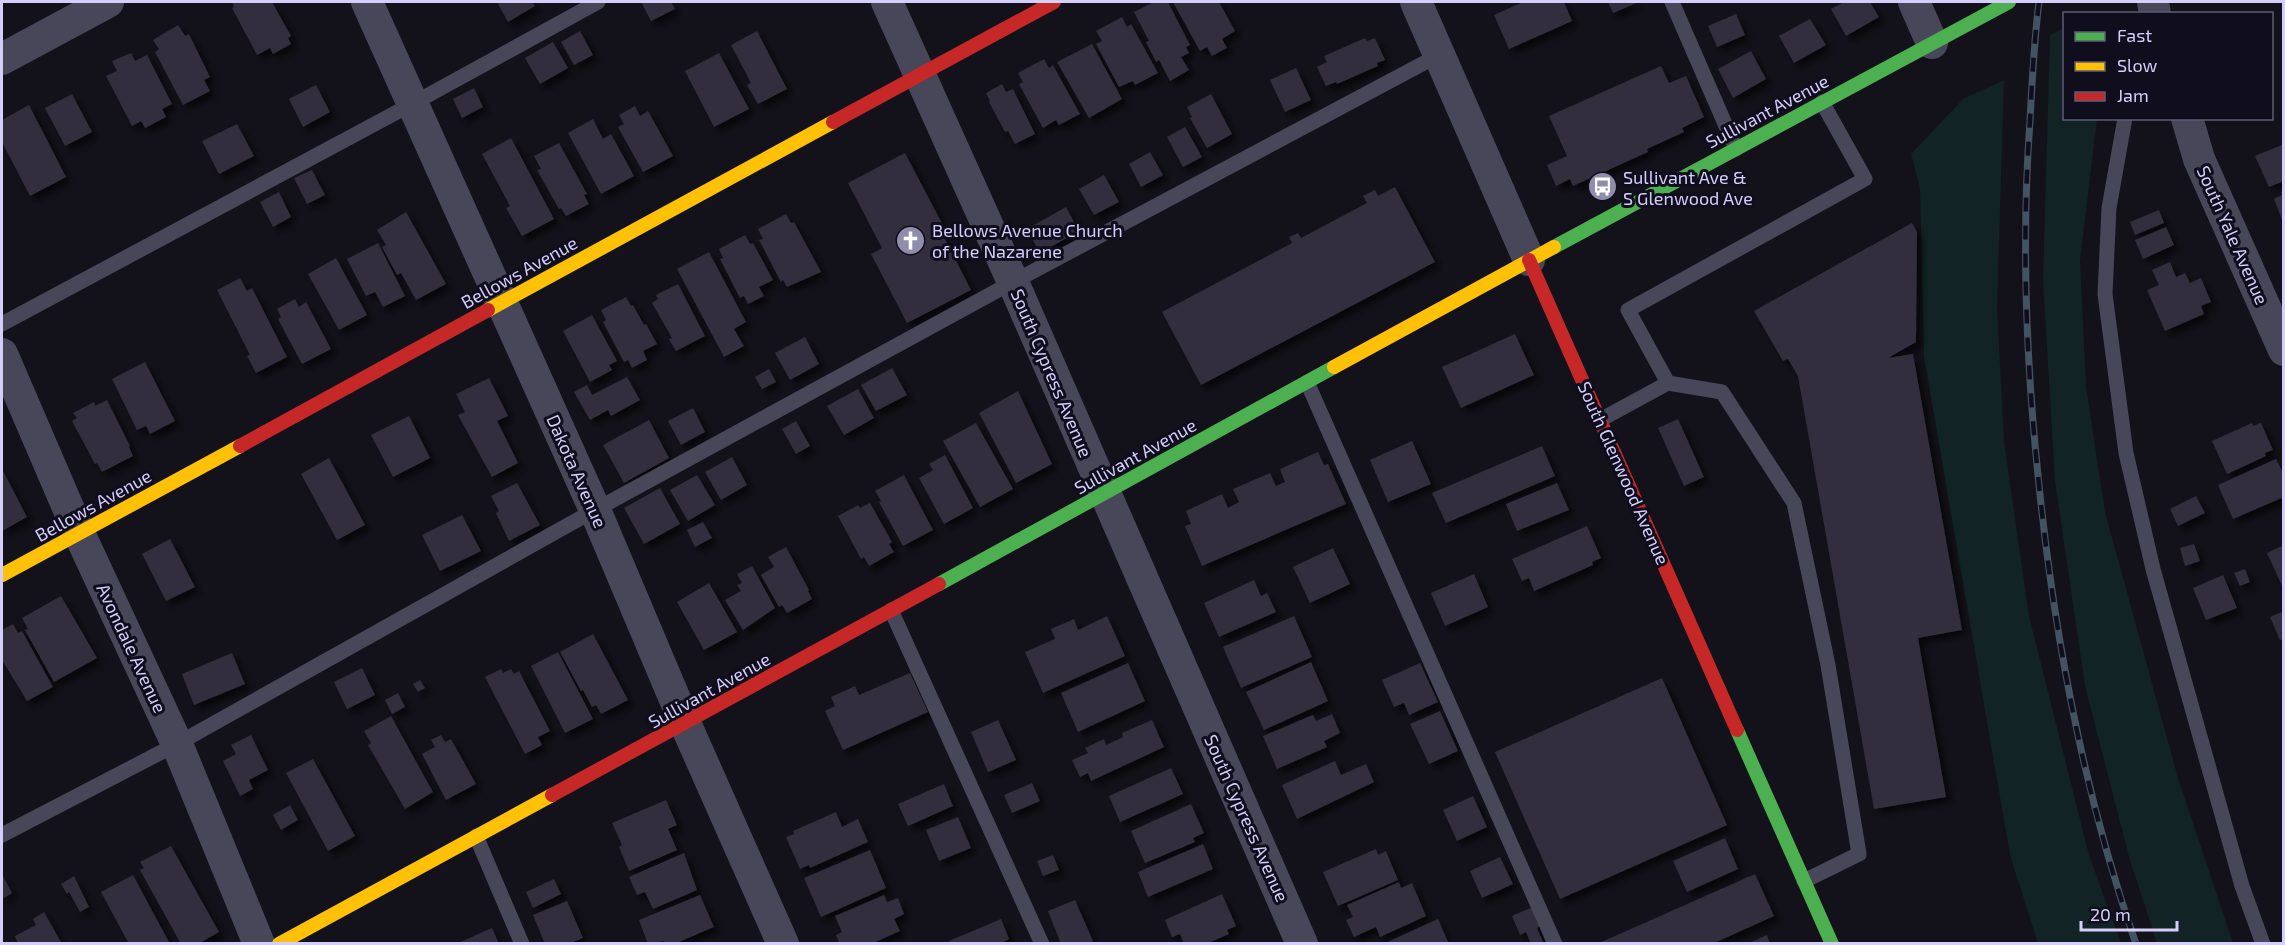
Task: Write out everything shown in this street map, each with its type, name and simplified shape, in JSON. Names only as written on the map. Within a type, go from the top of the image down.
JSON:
[{"type":"street","points":[[2,59],[108,2]]},
{"type":"street","name":"Dakota Avenue","points":[[367,2],[595,510],[685,723],[783,944]]},
{"type":"street","name":"South Cypress Avenue","points":[[887,2],[1013,282],[1302,944]]},
{"type":"street","name":"Bellows Avenue","points":[[2,575],[1054,2]]},
{"type":"street","name":"South Glenwood Avenue","points":[[1416,2],[1832,944]]},
{"type":"street","points":[[1914,2],[1932,43]]},
{"type":"street","name":"Sullivant Avenue","points":[[279,944],[1529,260],[2009,2]]},
{"type":"street","name":"South Yale Avenue","points":[[2188,120],[2199,159],[2283,350]]},
{"type":"street","name":"Avondale Avenue","points":[[2,354],[79,533],[177,744],[259,944]]},
{"type":"lane","points":[[2,324],[598,2]]},
{"type":"lane","points":[[1672,2],[1736,149]]},
{"type":"lane","points":[[2,835],[177,744],[595,510],[1013,282],[1439,55]]},
{"type":"lane","points":[[1668,383],[1628,310],[1865,179],[1822,102]]},
{"type":"lane","points":[[2126,120],[2109,208],[2105,294],[2126,453],[2153,569],[2242,886],[2263,944]]},
{"type":"lane","points":[[1307,382],[1556,944]]},
{"type":"lane","points":[[1600,420],[1668,383],[1722,392],[1794,503],[1828,665],[1859,854],[1804,880]]},
{"type":"lane","points":[[891,610],[1042,944]]},
{"type":"lane","points":[[476,836],[522,944]]},
{"type":"shaded area","points":[[2063,28],[2063,120],[2097,120],[2080,261],[2086,386],[2105,512],[2178,778],[2233,943],[2157,943],[2130,861],[2085,686],[2055,481],[2043,280],[2050,35]]},
{"type":"shaded area","points":[[2004,80],[1997,308],[2004,441],[2029,616],[2089,855],[2121,943],[2038,943],[2010,855],[1924,357],[1920,189],[1911,154],[1963,99]]},
{"type":"building","points":[[232,2],[272,2],[291,36],[288,38],[291,44],[273,54],[270,48],[257,55],[232,8],[234,7]]},
{"type":"building","points":[[497,2],[532,2],[535,6],[508,22]]},
{"type":"building","points":[[641,2],[671,2],[675,9],[651,21]]},
{"type":"building","points":[[1154,2],[1168,2],[1190,45],[1186,47],[1189,53],[1181,57],[1189,70],[1170,81],[1159,60],[1156,62],[1146,42],[1149,41],[1134,12]]},
{"type":"building","points":[[1173,2],[1219,2],[1235,31],[1222,39],[1227,48],[1212,56],[1207,47],[1200,51]]},
{"type":"building","points":[[1523,2],[1564,2],[1572,21],[1509,49],[1494,15]]},
{"type":"building","points":[[1608,2],[1639,2],[1613,13]]},
{"type":"building","points":[[1844,2],[1870,2],[1879,17],[1846,36],[1831,9]]},
{"type":"building","points":[[1736,14],[1745,35],[1717,47],[1708,26]]},
{"type":"building","points":[[1122,17],[1127,27],[1131,24],[1158,73],[1135,85],[1133,81],[1119,87],[1096,44],[1102,41],[1096,31]]},
{"type":"building","points":[[1810,19],[1826,45],[1794,63],[1779,36]]},
{"type":"building","points":[[178,25],[185,36],[189,34],[210,77],[204,80],[210,91],[183,105],[155,52],[159,49],[153,40]]},
{"type":"building","points":[[580,31],[593,55],[574,65],[561,42]]},
{"type":"building","points":[[757,31],[787,89],[758,104],[747,85],[751,83],[731,45]]},
{"type":"building","points":[[1365,38],[1367,41],[1375,38],[1385,60],[1377,63],[1378,66],[1337,84],[1336,82],[1326,86],[1317,67],[1327,62],[1324,56]]},
{"type":"building","points":[[553,42],[568,68],[540,84],[525,58]]},
{"type":"building","points":[[1092,44],[1122,99],[1089,118],[1057,62]]},
{"type":"building","points":[[1751,51],[1766,79],[1733,98],[1718,69]]},
{"type":"building","points":[[131,53],[135,61],[147,55],[172,104],[162,109],[166,117],[145,128],[141,121],[132,126],[106,76],[117,71],[112,61]]},
{"type":"building","points":[[719,53],[749,109],[714,127],[685,71]]},
{"type":"building","points":[[1044,59],[1049,68],[1053,65],[1080,114],[1059,125],[1056,120],[1043,128],[1019,84],[1023,82],[1018,73]]},
{"type":"building","points":[[1661,66],[1669,83],[1686,76],[1704,117],[1682,128],[1684,132],[1647,149],[1648,152],[1573,186],[1570,179],[1556,186],[1547,165],[1567,156],[1549,116]]},
{"type":"building","points":[[1296,68],[1311,100],[1285,112],[1270,80]]},
{"type":"building","points":[[1002,84],[1006,92],[1013,89],[1035,134],[1015,144],[1008,131],[1005,132],[986,93]]},
{"type":"building","points":[[316,85],[330,112],[303,127],[289,99]]},
{"type":"building","points":[[474,88],[483,107],[462,118],[453,99]]},
{"type":"building","points":[[72,94],[92,132],[65,146],[45,108]]},
{"type":"building","points":[[1211,94],[1232,134],[1207,148],[1190,118],[1192,117],[1187,107]]},
{"type":"building","points":[[29,105],[66,177],[30,196],[2,142],[2,120]]},
{"type":"building","points":[[635,106],[640,116],[648,111],[673,156],[643,172],[618,127],[624,124],[619,115]]},
{"type":"building","points":[[593,119],[603,139],[611,134],[634,176],[601,194],[568,133]]},
{"type":"building","points":[[237,124],[254,156],[219,174],[202,141]]},
{"type":"building","points":[[1185,127],[1202,157],[1183,167],[1167,137]]},
{"type":"building","points":[[511,138],[554,219],[522,236],[506,208],[510,206],[482,154]]},
{"type":"building","points":[[559,143],[587,194],[584,195],[589,204],[566,216],[561,208],[559,209],[537,170],[541,169],[534,156]]},
{"type":"building","points":[[2284,144],[2284,181],[2269,187],[2255,156]]},
{"type":"building","points":[[1150,152],[1163,175],[1141,187],[1129,164]]},
{"type":"building","name":"Bellows Avenue Church of the Nazarene","points":[[905,153],[945,229],[941,231],[971,290],[907,323],[871,254],[882,248],[848,183]]},
{"type":"building","points":[[312,170],[325,195],[307,204],[294,178]]},
{"type":"building","points":[[1104,175],[1119,202],[1094,215],[1079,189]]},
{"type":"building","points":[[1395,187],[1435,262],[1201,385],[1162,312],[1292,243],[1289,237],[1298,233],[1301,238],[1367,203],[1363,196],[1375,190],[1378,196]]},
{"type":"building","points":[[2283,191],[2283,222],[2274,199],[2282,195]]},
{"type":"building","points":[[279,192],[291,217],[273,227],[260,202]]},
{"type":"building","points":[[1066,207],[1079,231],[1040,253],[1027,229]]},
{"type":"building","points":[[2159,210],[2164,223],[2135,235],[2130,222]]},
{"type":"building","points":[[406,212],[446,284],[416,300],[401,273],[397,275],[382,247],[386,245],[377,230]]},
{"type":"building","points":[[786,214],[791,223],[794,222],[821,272],[787,287],[783,280],[781,282],[759,240],[763,239],[758,229]]},
{"type":"building","points":[[1912,223],[1917,232],[1916,342],[1888,358],[1913,354],[1962,630],[1918,638],[1946,797],[1874,809],[1798,376],[1788,359],[1783,361],[1754,311]]},
{"type":"building","points":[[2166,227],[2174,245],[2143,259],[2135,240]]},
{"type":"building","points":[[745,235],[750,244],[753,243],[773,280],[759,287],[764,296],[748,304],[744,296],[740,298],[720,259],[723,258],[719,249]]},
{"type":"building","points":[[378,243],[405,296],[383,307],[375,292],[366,296],[347,259]]},
{"type":"building","points":[[709,252],[746,322],[734,329],[744,346],[724,357],[677,269]]},
{"type":"building","points":[[336,258],[367,315],[339,330],[308,274]]},
{"type":"building","points":[[2170,262],[2176,277],[2185,273],[2190,283],[2201,278],[2211,302],[2201,306],[2204,314],[2165,331],[2147,290],[2159,285],[2152,270]]},
{"type":"building","points":[[240,278],[247,291],[252,288],[287,357],[256,373],[247,356],[250,355],[217,290]]},
{"type":"building","points":[[678,284],[705,336],[676,351],[669,339],[672,338],[652,303],[658,299],[656,295]]},
{"type":"building","points":[[626,297],[644,325],[646,324],[657,344],[643,351],[647,360],[632,368],[628,360],[624,362],[603,322],[606,320],[601,310]]},
{"type":"building","points":[[295,299],[299,307],[306,302],[331,349],[302,364],[278,319],[281,317],[277,309]]},
{"type":"building","points":[[592,315],[617,361],[609,365],[612,370],[590,382],[563,331]]},
{"type":"building","points":[[1515,334],[1534,375],[1461,408],[1442,367]]},
{"type":"building","points":[[805,337],[819,364],[790,380],[775,353]]},
{"type":"building","points":[[145,362],[175,421],[150,434],[146,426],[137,430],[112,379]]},
{"type":"building","points":[[892,368],[907,395],[876,411],[861,385]]},
{"type":"building","points":[[769,369],[776,382],[762,389],[755,377]]},
{"type":"building","points":[[627,377],[640,400],[611,416],[608,410],[590,420],[574,392],[587,385],[592,395]]},
{"type":"building","points":[[489,378],[508,416],[497,421],[518,463],[492,477],[458,415],[465,412],[456,394]]},
{"type":"building","points":[[858,389],[874,418],[844,435],[827,406]]},
{"type":"building","points":[[1018,391],[1052,464],[1016,483],[979,413]]},
{"type":"building","points":[[107,400],[133,456],[102,472],[97,463],[95,464],[72,421],[77,418],[73,413],[94,402],[95,406]]},
{"type":"building","points":[[693,408],[705,432],[681,445],[668,421]]},
{"type":"building","points":[[409,416],[430,458],[393,477],[371,435]]},
{"type":"building","points":[[1678,419],[1704,477],[1684,486],[1658,428]]},
{"type":"building","points":[[649,420],[669,458],[624,483],[603,445]]},
{"type":"building","points":[[796,421],[810,446],[796,454],[782,429]]},
{"type":"building","points":[[976,423],[1013,489],[980,507],[943,441]]},
{"type":"building","points":[[2252,423],[2253,426],[2261,423],[2273,450],[2265,453],[2266,456],[2227,474],[2212,441]]},
{"type":"building","points":[[1412,441],[1431,484],[1388,502],[1370,460]]},
{"type":"building","points":[[1542,446],[1555,476],[1446,523],[1432,493]]},
{"type":"building","points":[[1318,452],[1324,465],[1328,464],[1346,504],[1202,566],[1185,526],[1191,524],[1186,511],[1222,494],[1228,508],[1239,502],[1233,489],[1270,473],[1276,486],[1285,482],[1280,469]]},
{"type":"building","points":[[945,455],[973,508],[944,524],[919,478],[933,470],[929,464]]},
{"type":"building","points":[[732,457],[747,485],[721,500],[705,472]]},
{"type":"building","points":[[329,458],[365,525],[337,540],[301,474]]},
{"type":"building","points":[[2276,459],[2284,475],[2284,497],[2233,519],[2218,485]]},
{"type":"building","points":[[2,469],[27,517],[2,531]]},
{"type":"building","points":[[697,475],[715,505],[688,521],[670,490]]},
{"type":"building","points":[[904,475],[933,530],[903,546],[875,491]]},
{"type":"building","points":[[517,483],[540,525],[509,541],[496,513],[499,511],[491,496]]},
{"type":"building","points":[[1557,483],[1569,510],[1517,531],[1506,504]]},
{"type":"building","points":[[660,488],[680,524],[644,544],[624,508]]},
{"type":"building","points":[[2196,496],[2205,513],[2178,526],[2170,509]]},
{"type":"building","points":[[870,503],[892,542],[889,544],[894,552],[869,566],[864,557],[861,559],[838,516],[858,505],[860,508]]},
{"type":"building","points":[[462,515],[481,551],[440,571],[422,535]]},
{"type":"building","points":[[703,522],[712,538],[695,547],[687,530]]},
{"type":"building","points":[[1587,526],[1601,558],[1592,562],[1593,565],[1534,591],[1529,578],[1522,581],[1512,559]]},
{"type":"building","points":[[170,539],[195,587],[166,601],[142,554]]},
{"type":"building","points":[[2194,544],[2200,561],[2185,566],[2180,548]]},
{"type":"building","points":[[2284,545],[2284,590],[2267,553]]},
{"type":"building","points":[[786,547],[812,599],[787,613],[782,605],[779,607],[761,575],[774,567],[768,557]]},
{"type":"building","points":[[1333,548],[1350,584],[1310,603],[1293,567]]},
{"type":"building","points":[[752,566],[775,608],[743,630],[725,600],[741,591],[737,585],[742,583],[737,574]]},
{"type":"building","points":[[2245,569],[2250,582],[2240,586],[2234,573]]},
{"type":"building","points":[[1474,574],[1488,607],[1445,626],[1431,593]]},
{"type":"building","points":[[2223,575],[2237,608],[2206,620],[2193,588]]},
{"type":"building","points":[[1254,580],[1261,596],[1267,593],[1276,612],[1219,637],[1204,603]]},
{"type":"building","points":[[709,583],[737,632],[704,650],[677,602]]},
{"type":"building","points":[[61,596],[97,658],[54,682],[25,630],[28,629],[22,618]]},
{"type":"building","points":[[2284,611],[2284,639],[2280,640],[2270,617]]},
{"type":"building","points":[[1107,616],[1125,656],[1043,693],[1025,652],[1055,639],[1051,629],[1074,619],[1078,630]]},
{"type":"building","points":[[1294,616],[1312,657],[1241,688],[1223,647]]},
{"type":"building","points":[[13,624],[18,633],[22,631],[53,687],[27,701],[2,660],[2,630]]},
{"type":"building","points":[[593,634],[628,700],[601,714],[596,705],[592,707],[583,690],[581,691],[560,652]]},
{"type":"building","points":[[558,652],[593,719],[565,733],[531,666]]},
{"type":"building","points":[[232,653],[245,684],[194,705],[182,674]]},
{"type":"building","points":[[1311,662],[1328,701],[1264,730],[1246,692]]},
{"type":"building","points":[[1128,663],[1145,701],[1078,732],[1061,693]]},
{"type":"building","points":[[1420,663],[1438,702],[1409,715],[1404,703],[1394,707],[1382,680]]},
{"type":"building","points":[[362,668],[375,695],[347,709],[334,682]]},
{"type":"building","points":[[501,669],[503,673],[511,669],[514,674],[519,671],[550,731],[538,737],[542,745],[525,754],[485,677]]},
{"type":"building","points":[[910,673],[928,712],[843,750],[825,711],[835,706],[831,697],[855,686],[859,695]]},
{"type":"building","points":[[1662,678],[1727,825],[1560,899],[1495,752]]},
{"type":"building","points":[[420,680],[425,688],[418,692],[413,684]]},
{"type":"building","points":[[398,693],[405,707],[392,714],[385,700]]},
{"type":"building","points":[[1440,711],[1458,751],[1429,764],[1410,724]]},
{"type":"building","points":[[1332,714],[1340,733],[1324,741],[1327,747],[1277,769],[1263,736],[1313,715],[1316,721]]},
{"type":"building","points":[[391,716],[433,792],[405,809],[368,745],[371,743],[364,731]]},
{"type":"building","points":[[998,720],[1016,760],[988,772],[971,732]]},
{"type":"building","points":[[1152,720],[1164,747],[1091,781],[1088,773],[1080,777],[1072,760],[1088,753],[1085,748],[1104,739],[1106,745],[1123,737],[1122,733]]},
{"type":"building","points":[[251,735],[268,770],[249,780],[253,789],[240,796],[223,761],[236,754],[231,745]]},
{"type":"building","points":[[441,735],[445,742],[451,739],[476,784],[446,800],[422,754],[435,747],[431,740]]},
{"type":"building","points":[[313,759],[355,836],[328,851],[286,773]]},
{"type":"building","points":[[1335,761],[1341,775],[1366,764],[1374,782],[1297,819],[1282,785]]},
{"type":"building","points":[[1171,768],[1183,794],[1120,822],[1109,796]]},
{"type":"building","points":[[1032,783],[1040,801],[1012,813],[1004,795]]},
{"type":"building","points":[[944,784],[953,806],[908,826],[898,804]]},
{"type":"building","points":[[1473,796],[1487,827],[1457,841],[1443,810]]},
{"type":"building","points":[[666,800],[677,825],[668,829],[677,850],[629,871],[619,847],[622,845],[612,823]]},
{"type":"building","points":[[1191,804],[1204,833],[1193,838],[1195,842],[1145,863],[1131,831]]},
{"type":"building","points":[[290,805],[298,820],[281,830],[273,815]]},
{"type":"building","points":[[836,812],[842,827],[858,819],[868,842],[810,868],[809,865],[800,869],[786,837],[794,834],[793,831]]},
{"type":"building","points":[[958,817],[971,848],[939,861],[926,830]]},
{"type":"building","points":[[1725,838],[1738,869],[1687,892],[1673,861]]},
{"type":"building","points":[[1203,844],[1213,869],[1148,897],[1138,872]]},
{"type":"building","points":[[171,846],[219,932],[198,944],[181,944],[140,870],[144,868],[140,862]]},
{"type":"building","points":[[1376,849],[1378,855],[1386,851],[1398,880],[1338,906],[1323,872]]},
{"type":"building","points":[[870,850],[886,888],[821,917],[804,878]]},
{"type":"building","points":[[684,853],[697,890],[653,909],[645,892],[637,895],[629,877]]},
{"type":"building","points":[[1053,855],[1059,870],[1043,876],[1037,861]]},
{"type":"building","points":[[1500,857],[1513,884],[1482,898],[1470,871]]},
{"type":"building","points":[[2,874],[12,893],[2,899]]},
{"type":"building","points":[[1755,874],[1774,916],[1712,944],[1597,944]]},
{"type":"building","points":[[133,875],[170,944],[129,944],[101,892]]},
{"type":"building","points":[[74,876],[89,907],[80,912],[69,892],[67,894],[61,884]]},
{"type":"building","points":[[554,879],[561,894],[533,908],[526,892]]},
{"type":"building","points":[[1399,882],[1401,888],[1412,883],[1426,916],[1380,937],[1376,927],[1354,937],[1346,920],[1353,917],[1347,905]]},
{"type":"building","points":[[1222,894],[1236,926],[1227,930],[1229,934],[1206,944],[1184,944],[1180,934],[1172,937],[1165,920]]},
{"type":"building","points":[[700,895],[714,927],[674,944],[665,944],[664,941],[648,944],[639,920]]},
{"type":"building","points":[[884,895],[887,902],[898,898],[904,914],[894,919],[900,931],[871,944],[840,944],[836,935],[842,932],[835,916]]},
{"type":"building","points":[[1075,900],[1093,941],[1087,944],[1061,944],[1048,911]]},
{"type":"building","points":[[567,901],[583,938],[568,944],[545,944],[533,915]]},
{"type":"building","points":[[1533,907],[1542,925],[1537,928],[1543,942],[1539,944],[1531,944],[1526,932],[1520,935],[1512,916]]},
{"type":"building","points":[[44,912],[62,944],[18,944],[15,936],[36,925],[33,919]]},
{"type":"building","points":[[1001,919],[1009,939],[999,944],[950,944],[949,941]]},
{"type":"building","points":[[1438,919],[1449,944],[1383,944]]},
{"type":"building","points":[[492,928],[499,944],[456,944]]},
{"type":"building","points":[[1767,935],[1770,944],[1747,944]]},
{"type":"railway","points":[[2039,2],[2027,167],[2025,258],[2028,348],[2039,485],[2054,602],[2074,717],[2101,831],[2136,944]]},
{"type":"traffic: fast","points":[[1554,247],[2009,2]]},
{"type":"traffic: fast","points":[[939,584],[1334,367]]},
{"type":"traffic: fast","points":[[1737,730],[1832,944]]},
{"type":"traffic: slow","points":[[488,310],[833,122]]},
{"type":"traffic: slow","points":[[1334,367],[1554,247]]},
{"type":"traffic: slow","points":[[2,575],[240,446]]},
{"type":"traffic: slow","points":[[279,944],[552,795]]},
{"type":"traffic: jam","points":[[833,122],[1054,2]]},
{"type":"traffic: jam","points":[[1529,260],[1737,730]]},
{"type":"traffic: jam","points":[[240,446],[488,310]]},
{"type":"traffic: jam","points":[[552,795],[939,584]]},
{"type":"place","name":"Sullivant Ave & S Glenwood Ave","points":[[1602,187]]},
{"type":"place","name":"Bellows Avenue Church of the Nazarene","points":[[911,240]]}]
